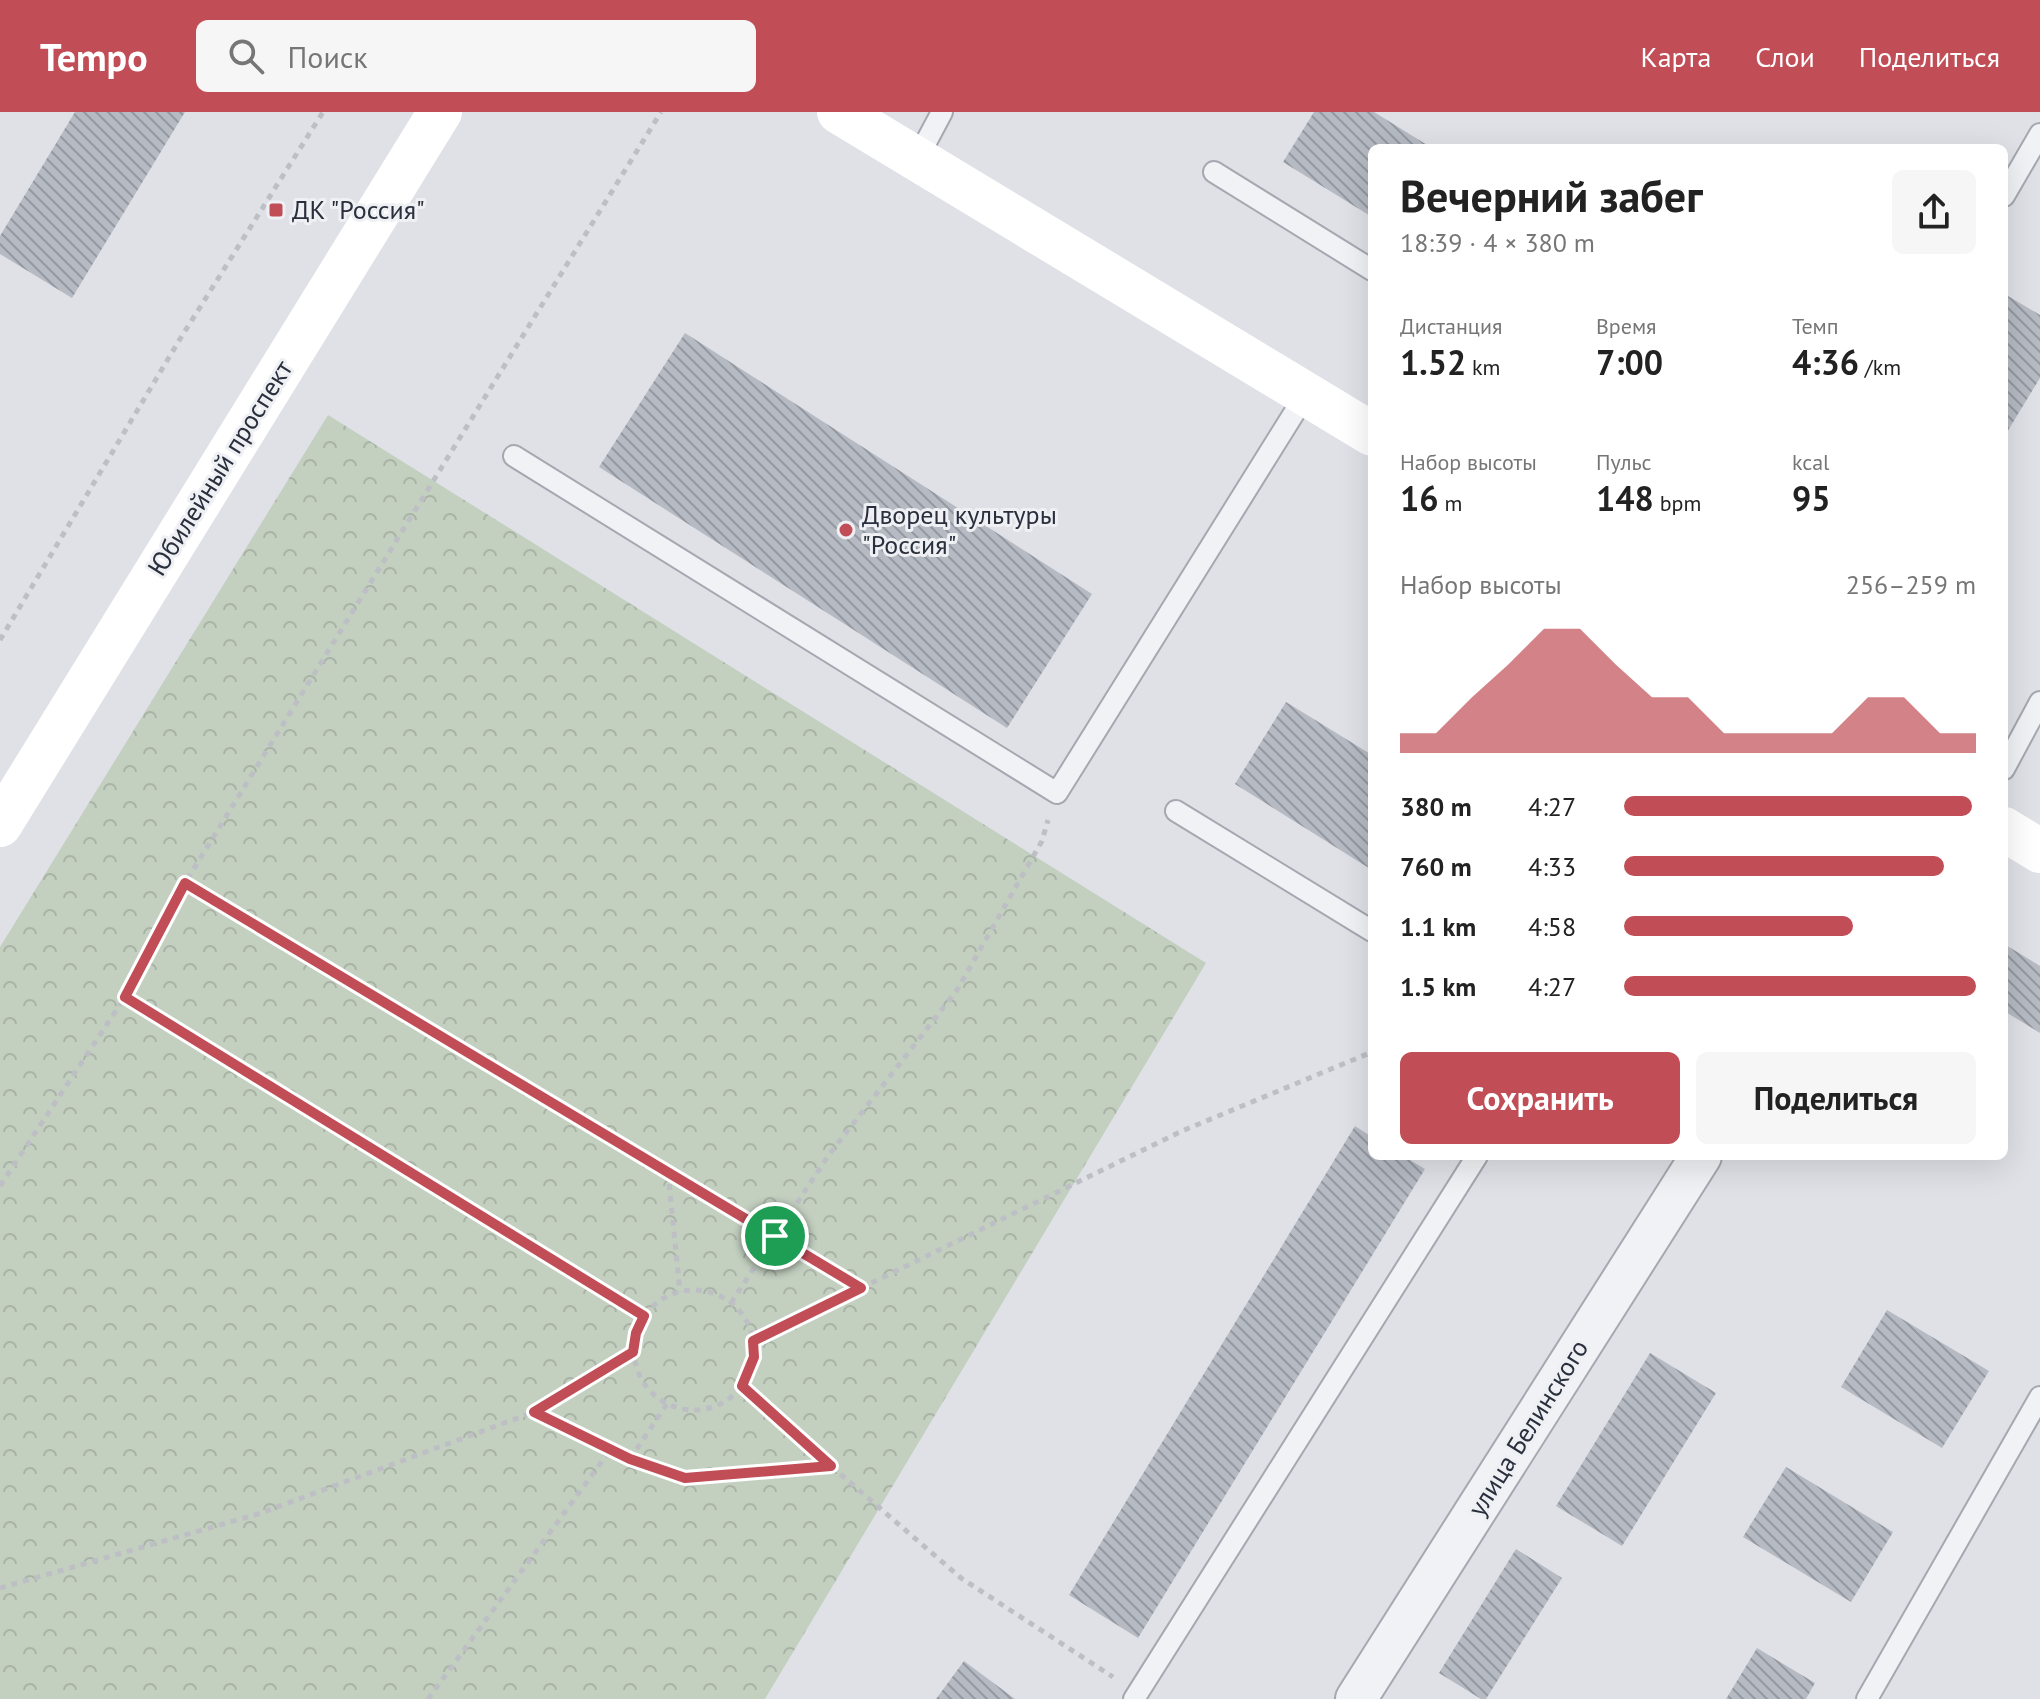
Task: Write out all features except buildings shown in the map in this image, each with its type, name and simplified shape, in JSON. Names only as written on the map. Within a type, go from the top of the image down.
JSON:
[{"type":"main road","name":"Юбилейный проспект","points":[[0,825],[440,112]]},
{"type":"main road","points":[[839,112],[1368,432]]},
{"type":"main road","points":[[2008,831],[2040,851]]},
{"type":"street","name":"улица Белинского","points":[[1356,1699],[1698,1160]]},
{"type":"lane","points":[[917,159],[942,112]]},
{"type":"lane","points":[[2008,189],[2040,134]]},
{"type":"lane","points":[[1214,172],[1368,268]]},
{"type":"lane","points":[[514,456],[1057,793],[1306,394]]},
{"type":"lane","points":[[2008,762],[2040,702]]},
{"type":"lane","points":[[1176,811],[1368,929]]},
{"type":"lane","points":[[1136,1696],[1474,1160]]},
{"type":"lane","points":[[1867,1699],[2040,1397]]},
{"type":"path","points":[[0,640],[180,339],[323,112]]},
{"type":"path","points":[[0,1186],[125,997],[185,883],[661,112]]},
{"type":"path","points":[[731,1303],[828,1156],[957,990],[1042,841],[1057,793]]},
{"type":"path","points":[[185,883],[861,1288]]},
{"type":"path","points":[[125,997],[644,1316]]},
{"type":"path","points":[[753,1341],[1182,1131],[1368,1054]]},
{"type":"path","points":[[668,1172],[680,1292]]},
{"type":"path","points":[[680,1292],[715,1295],[731,1303],[741,1314],[753,1341],[754,1357],[742,1386],[727,1401],[708,1409],[687,1410],[667,1404],[643,1382],[633,1352],[636,1333],[644,1316],[666,1297],[680,1292]]},
{"type":"path","points":[[0,1588],[258,1514],[534,1412],[633,1352]]},
{"type":"path","points":[[742,1386],[961,1578],[1136,1696]]},
{"type":"path","points":[[630,1459],[667,1404]]},
{"type":"path","points":[[534,1412],[630,1459],[685,1478],[831,1466]]},
{"type":"path","points":[[428,1699],[611,1449]]},
{"type":"green space","points":[[328,415],[1206,963],[765,1699],[0,1699],[0,947]]},
{"type":"place","name":"ДК \"Россия\"","points":[[276,210]]},
{"type":"place","name":"Дворец культуры \"Россия\"","points":[[846,530]]},
{"type":"route","points":[[185,883],[775,1236],[861,1288],[753,1341],[754,1357],[742,1386],[831,1466],[685,1478],[630,1459],[534,1412],[633,1352],[636,1333],[644,1316],[125,997],[185,883]]}]
